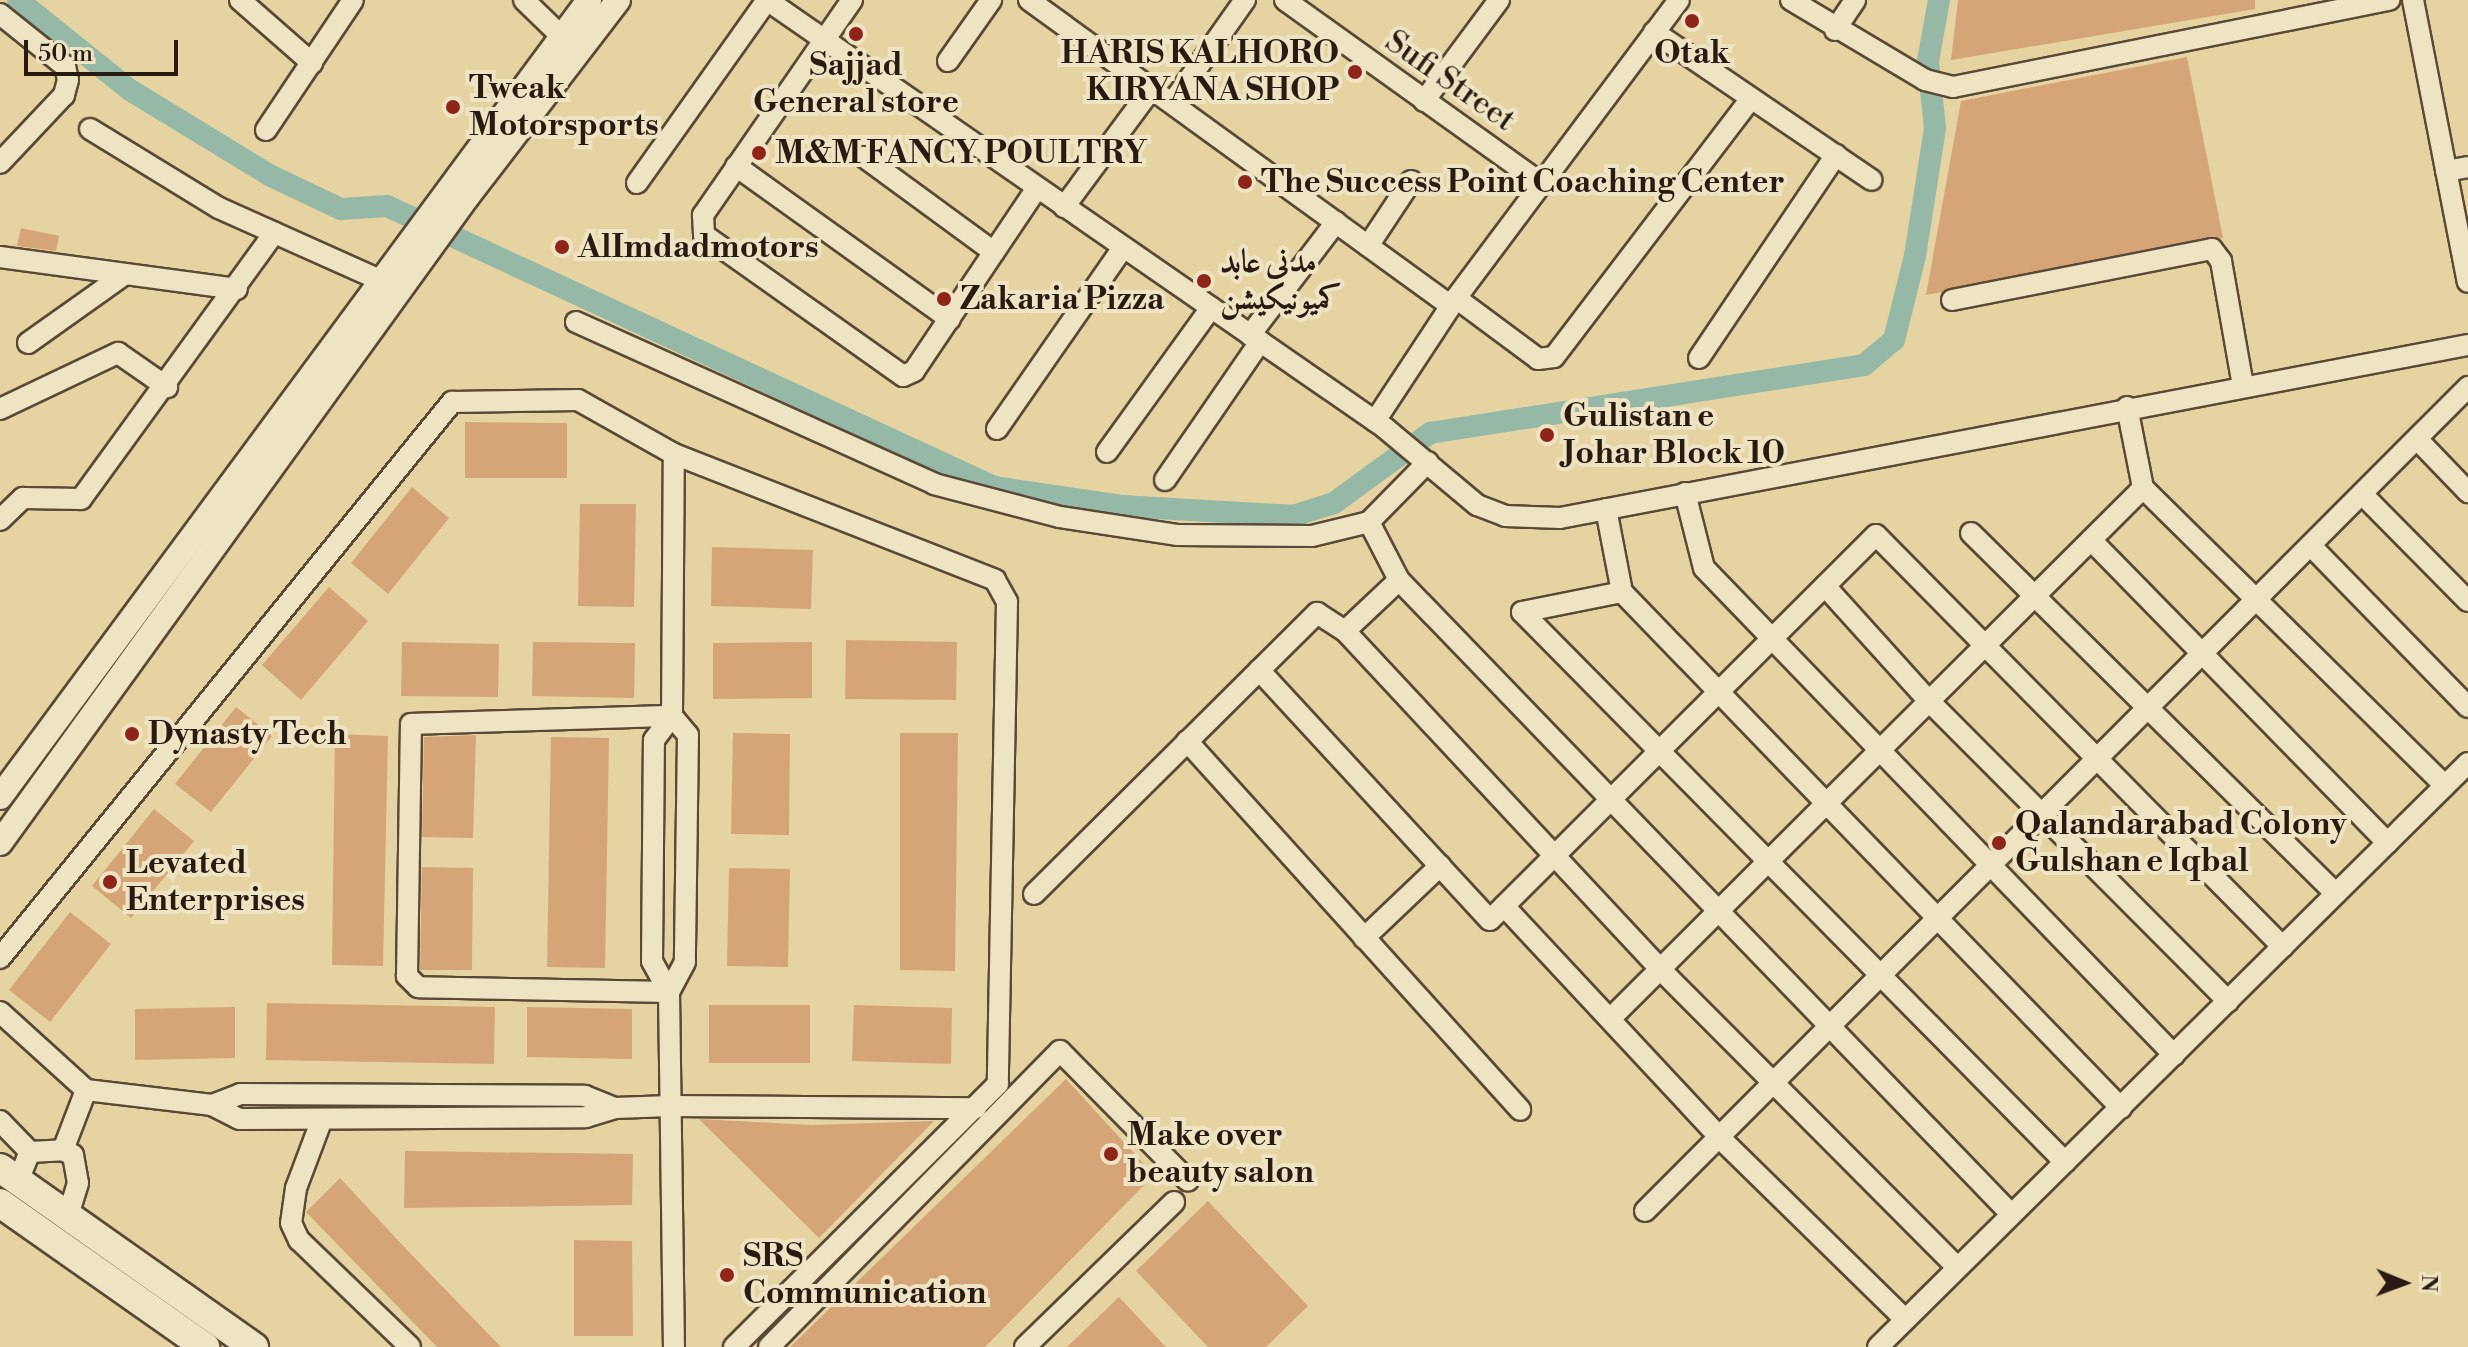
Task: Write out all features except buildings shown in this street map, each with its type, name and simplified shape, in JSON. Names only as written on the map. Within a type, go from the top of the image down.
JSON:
[{"type":"main road","points":[[4,1193],[68,1216],[254,1347]]},
{"type":"main road","points":[[4,1193],[205,1347]]},
{"type":"street","points":[[240,0],[312,63]]},
{"type":"street","points":[[266,130],[353,0]]},
{"type":"street","points":[[524,0],[562,37]]},
{"type":"street","points":[[459,190],[589,0]]},
{"type":"street","points":[[0,797],[459,190],[618,0]]},
{"type":"street","points":[[637,183],[767,0],[1380,425],[1477,505],[1505,516],[1560,518],[2127,407],[2468,345]]},
{"type":"street","points":[[852,0],[700,221],[704,235],[898,375],[914,371],[1037,188]]},
{"type":"street","points":[[948,61],[991,0]]},
{"type":"street","points":[[1029,0],[1368,246],[1538,359],[1554,357],[1751,98]]},
{"type":"street","points":[[1173,102],[1245,0]]},
{"type":"street","name":"Sufi Street","points":[[1285,0],[1541,183]]},
{"type":"street","points":[[1424,101],[1499,0]]},
{"type":"street","points":[[1380,425],[1453,302],[1679,0]]},
{"type":"street","points":[[1791,0],[1835,30],[1932,82],[2389,0]]},
{"type":"street","points":[[1835,30],[1855,0]]},
{"type":"street","points":[[2413,0],[2468,282]]},
{"type":"street","points":[[0,14],[65,66],[68,80],[64,95],[0,163]]},
{"type":"street","points":[[1654,32],[1872,180]]},
{"type":"street","points":[[1064,207],[1152,88]]},
{"type":"street","points":[[90,129],[138,163],[274,233],[396,273]]},
{"type":"street","points":[[1699,358],[1836,155]]},
{"type":"street","points":[[864,157],[994,252]]},
{"type":"street","points":[[736,166],[950,319]]},
{"type":"street","points":[[2446,171],[2468,167]]},
{"type":"street","points":[[1368,246],[1411,181]]},
{"type":"street","points":[[1165,480],[1255,339],[1336,222]]},
{"type":"street","points":[[0,520],[23,498],[81,499],[167,387],[274,233]]},
{"type":"street","points":[[997,429],[1123,248]]},
{"type":"street","points":[[1952,300],[2212,249],[2221,261],[2243,386]]},
{"type":"street","points":[[0,257],[237,289]]},
{"type":"street","points":[[0,843],[396,273]]},
{"type":"street","points":[[28,343],[125,274]]},
{"type":"street","points":[[1107,452],[1211,308]]},
{"type":"street","points":[[576,322],[934,484],[1060,517],[1177,535],[1312,536],[1369,522],[1424,459]]},
{"type":"street","points":[[0,409],[118,353],[167,387]]},
{"type":"street","points":[[1645,1211],[1774,1086],[2468,387]]},
{"type":"street","points":[[0,958],[452,402],[578,400],[674,454],[1003,588],[998,1084],[734,1347]]},
{"type":"street","points":[[2127,407],[2143,488],[2445,786]]},
{"type":"street","points":[[2417,439],[2468,492]]},
{"type":"street","points":[[674,454],[672,716],[654,740],[652,961],[669,992],[674,1347]]},
{"type":"street","points":[[1610,1019],[2143,488]]},
{"type":"street","points":[[1685,493],[1704,568],[1774,637],[1878,753],[1994,864],[2174,1055]]},
{"type":"street","points":[[2363,495],[2468,601]]},
{"type":"street","points":[[1606,509],[1622,592],[2121,1108]]},
{"type":"street","points":[[1369,522],[1399,580],[2011,1214]]},
{"type":"street","points":[[1971,533],[2336,894]]},
{"type":"street","points":[[1259,670],[1490,920],[1876,535],[2283,947]]},
{"type":"street","points":[[2091,540],[2388,843]]},
{"type":"street","points":[[2311,546],[2468,707]]},
{"type":"street","points":[[1345,631],[1399,580]]},
{"type":"street","points":[[1825,586],[1929,701],[2045,813],[2228,1001]]},
{"type":"street","points":[[1622,592],[1522,612],[1662,749],[2065,1162]]},
{"type":"street","points":[[1034,894],[1317,613],[1345,631],[1660,969],[1957,1267]]},
{"type":"street","points":[[669,992],[685,962],[688,735],[672,716]]},
{"type":"street","points":[[669,992],[418,987],[407,976],[411,724],[672,716]]},
{"type":"street","points":[[1187,741],[1520,1110]]},
{"type":"street","points":[[1878,1347],[2468,763]]},
{"type":"street","points":[[653,849],[686,850]]},
{"type":"street","points":[[1364,938],[1440,866]]},
{"type":"street","points":[[1504,906],[1721,1139],[1904,1318]]},
{"type":"street","points":[[0,1012],[86,1090],[212,1105],[239,1119],[586,1117],[615,1108],[670,1106],[976,1108]]},
{"type":"street","points":[[769,1347],[1060,1051],[1188,1181]]},
{"type":"street","points":[[63,1150],[86,1090]]},
{"type":"street","points":[[212,1105],[240,1094],[585,1096],[615,1108]]},
{"type":"street","points":[[322,1119],[296,1188],[291,1223],[299,1240],[410,1347]]},
{"type":"street","points":[[0,1121],[30,1152],[63,1150],[73,1155],[78,1183],[68,1216]]},
{"type":"street","points":[[4,1193],[30,1152]]},
{"type":"street","points":[[1025,1347],[1174,1202]]},
{"type":"waterway","points":[[18,0],[130,90],[269,175],[341,209],[387,206],[994,487],[1122,506],[1293,516],[1334,503],[1430,433],[1864,365],[1894,340],[1915,256],[1935,128],[1928,61],[1939,0]]},
{"type":"place","name":"Otak","points":[[1692,21]]},
{"type":"place","name":"Sajjad General store","points":[[856,34]]},
{"type":"place","name":"HARIS KALHORO KIRYANA SHOP","points":[[1355,72]]},
{"type":"place","name":"Tweak Motorsports","points":[[453,107]]},
{"type":"place","name":"M&M FANCY POULTRY","points":[[759,153]]},
{"type":"place","name":"The Success Point Coaching Center","points":[[1245,182]]},
{"type":"place","name":"AlImdadmotors","points":[[562,247]]},
{"type":"place","name":"مدنی عابد کمیونیکیشن","points":[[1204,281]]},
{"type":"place","name":"Zakaria Pizza","points":[[944,299]]},
{"type":"place","name":"Gulistan e Johar Block 10","points":[[1547,435]]},
{"type":"place","name":"Dynasty Tech","points":[[132,734]]},
{"type":"place","name":"Qalandarabad Colony Gulshan e Iqbal","points":[[1999,843]]},
{"type":"place","name":"Levated Enterprises","points":[[110,882]]},
{"type":"place","name":"Make over beauty salon","points":[[1111,1154]]},
{"type":"place","name":"SRS Communication","points":[[727,1275]]}]
